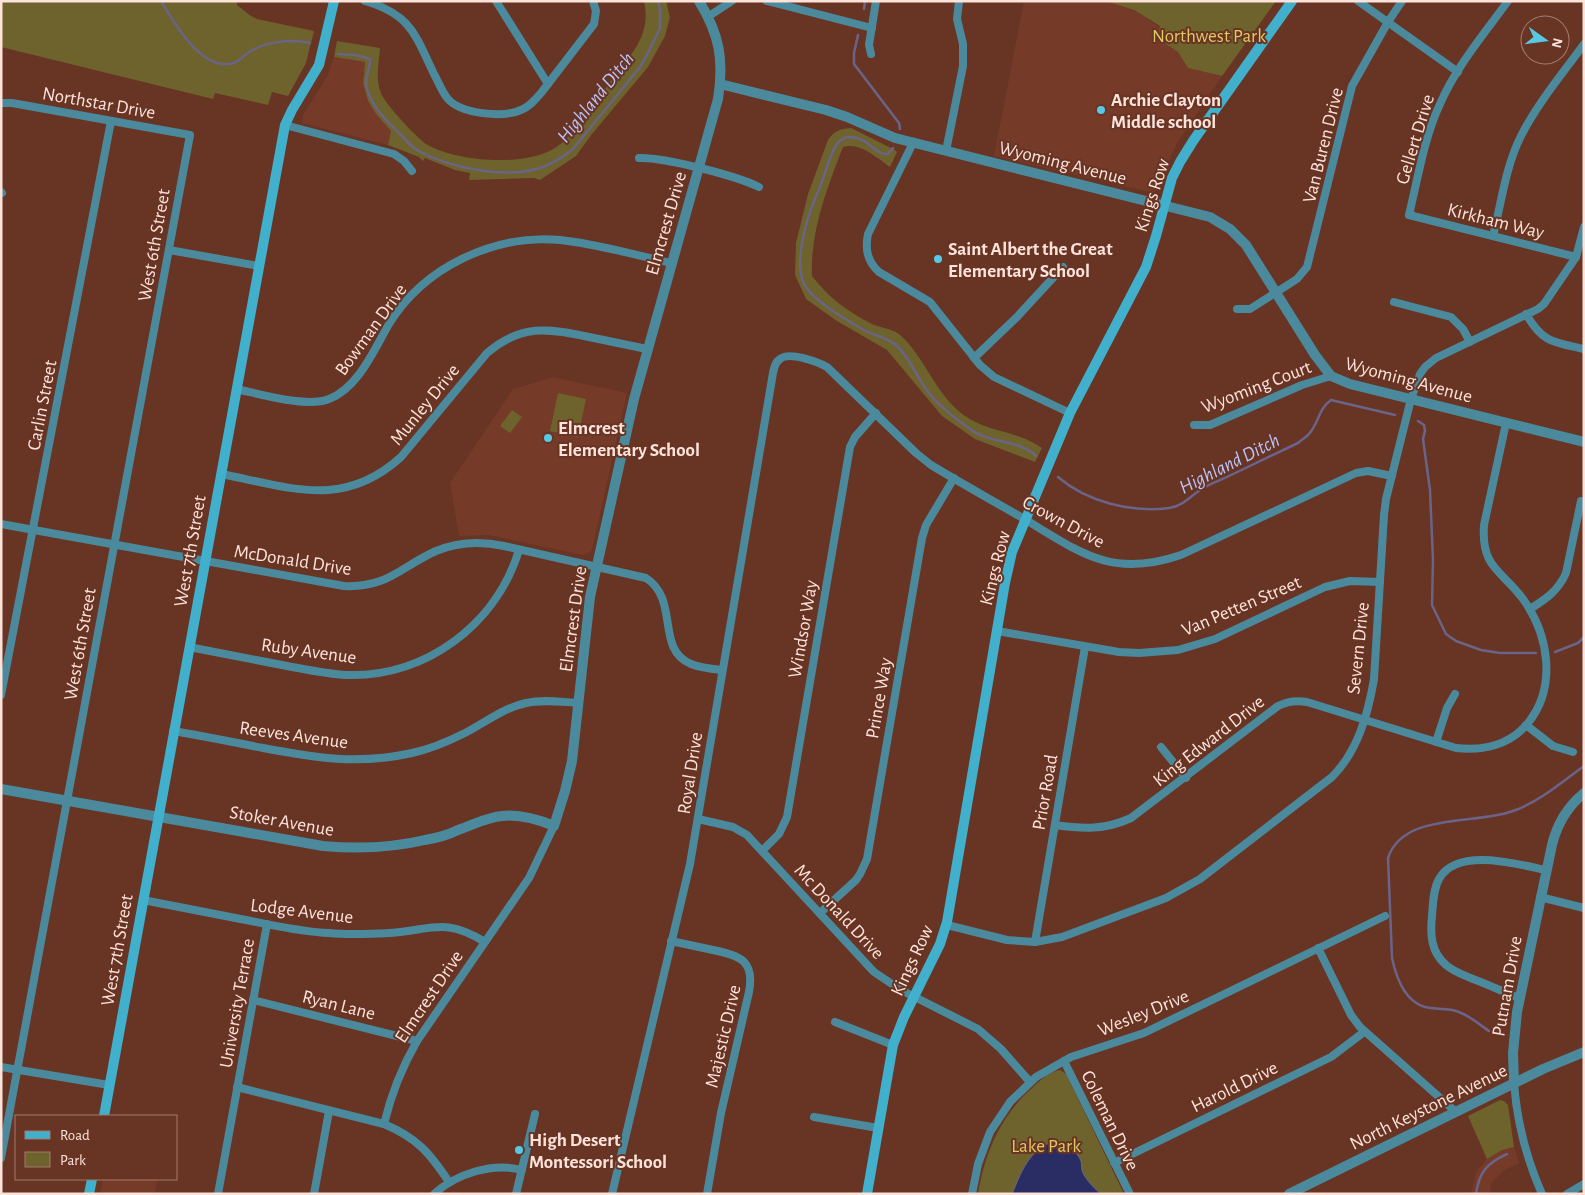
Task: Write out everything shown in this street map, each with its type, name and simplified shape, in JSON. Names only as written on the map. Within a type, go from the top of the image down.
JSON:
[{"type":"main road","name":"West 7th Street","points":[[104,1115],[285,126],[292,110],[319,65],[334,1]]},
{"type":"main road","name":"Kings Row","points":[[867,1194],[893,1044],[940,944],[946,925],[1009,564],[1025,520],[1070,413],[1146,267],[1172,178],[1185,153],[1292,1]]},
{"type":"main road","points":[[90,1194],[92,1180]]},
{"type":"street","points":[[365,1],[385,8],[404,21],[416,37],[445,95],[452,104],[479,112],[500,114],[522,110],[534,101],[548,84],[594,24],[596,11],[593,1]]},
{"type":"street","points":[[496,1],[548,84]]},
{"type":"street","points":[[699,1],[716,34],[720,54],[720,84]]},
{"type":"street","points":[[708,16],[732,1]]},
{"type":"street","points":[[767,1],[872,28]]},
{"type":"street","points":[[870,54],[869,45],[876,1]]},
{"type":"street","points":[[946,151],[963,61],[963,44],[957,19],[959,1]]},
{"type":"street","points":[[1358,1],[1458,72]]},
{"type":"street","name":"Van Buren Drive","points":[[1237,309],[1250,308],[1297,279],[1306,267],[1352,86],[1402,1]]},
{"type":"street","name":"Gellert Drive","points":[[1409,215],[1433,122],[1440,104],[1458,72],[1508,1]]},
{"type":"street","points":[[1492,236],[1511,163],[1520,137],[1584,44]]},
{"type":"street","name":"Wyoming Avenue","points":[[720,84],[826,110],[885,134],[913,143],[1210,217],[1230,229],[1246,245],[1315,355],[1331,376],[1350,384],[1584,442]]},
{"type":"street","name":"Elmcrest Drive","points":[[384,1124],[402,1069],[417,1041],[529,878],[554,826],[566,791],[572,761],[588,613],[596,566],[638,379],[720,84]]},
{"type":"street","name":"Northstar Drive","points":[[1,103],[12,103],[190,135]]},
{"type":"street","name":"Carlin Street","points":[[1,695],[111,121]]},
{"type":"street","points":[[285,126],[394,154],[404,160],[412,171]]},
{"type":"street","name":"West 6th Street","points":[[1,1158],[190,135]]},
{"type":"street","points":[[913,143],[870,229],[866,241],[867,254],[873,266],[879,272],[922,295],[930,302],[974,358],[994,377],[1070,413]]},
{"type":"street","points":[[639,158],[656,158],[698,168],[759,187]]},
{"type":"street","name":"Kirkham Way","points":[[1409,215],[1576,257]]},
{"type":"street","name":"Severn Drive","points":[[946,925],[1007,940],[1035,942],[1062,937],[1166,898],[1200,880],[1332,777],[1349,757],[1355,746],[1371,694],[1374,679],[1384,516],[1411,399],[1420,374],[1436,358],[1538,309],[1544,304],[1576,257],[1584,227]]},
{"type":"street","name":"Bowman Drive","points":[[236,389],[313,403],[338,395],[352,384],[393,317],[416,291],[431,278],[457,261],[491,248],[522,241],[559,240],[586,244],[671,263]]},
{"type":"street","points":[[169,250],[259,266]]},
{"type":"street","points":[[974,358],[1016,318],[1064,267]]},
{"type":"street","points":[[1394,302],[1451,317],[1463,329],[1470,342]]},
{"type":"street","points":[[1526,314],[1544,338],[1584,349]]},
{"type":"street","name":"Munley Drive","points":[[221,474],[316,492],[347,488],[367,481],[385,471],[401,457],[487,353],[501,341],[527,331],[560,330],[646,349]]},
{"type":"street","name":"Crown Drive","points":[[782,357],[804,359],[827,367],[924,459],[1076,551],[1091,557],[1120,564],[1150,564],[1181,556],[1356,473],[1374,472],[1392,476]]},
{"type":"street","name":"Royal Drive","points":[[612,1194],[690,864],[773,373],[775,364],[782,357]]},
{"type":"street","name":"Wyoming Court","points":[[1194,425],[1210,425],[1302,384],[1331,376]]},
{"type":"street","name":"Windsor Way","points":[[762,851],[779,834],[787,817],[850,447],[855,437],[876,412]]},
{"type":"street","name":"King Edward Drive","points":[[1055,825],[1094,829],[1120,824],[1142,812],[1278,706],[1286,702],[1307,702],[1456,748],[1481,749],[1504,742],[1514,736],[1526,725],[1539,706],[1546,682],[1546,668],[1543,640],[1530,608],[1518,592],[1495,569],[1484,545],[1484,525],[1506,423]]},
{"type":"street","name":"Prince Way","points":[[820,913],[856,880],[867,858],[922,538],[926,524],[954,478]]},
{"type":"street","points":[[1530,608],[1548,597],[1562,582],[1566,573],[1582,501]]},
{"type":"street","name":"McDonald Drive","points":[[1,524],[334,585],[354,587],[379,582],[434,552],[457,545],[490,543],[641,576],[651,581],[660,591],[664,600],[670,637],[677,653],[690,664],[722,670]]},
{"type":"street","name":"Ruby Avenue","points":[[189,647],[333,674],[348,675],[383,672],[406,666],[440,651],[476,623],[501,591],[512,571],[519,550]]},
{"type":"street","name":"Van Petten Street","points":[[997,631],[1119,652],[1139,653],[1178,650],[1215,638],[1324,587],[1350,582],[1380,582]]},
{"type":"street","name":"Prior Road","points":[[1035,942],[1085,647]]},
{"type":"street","points":[[1436,742],[1447,708],[1455,694]]},
{"type":"street","name":"Reeves Avenue","points":[[173,731],[319,758],[373,759],[401,756],[428,749],[465,733],[506,710],[525,703],[548,701],[579,703]]},
{"type":"street","points":[[1526,725],[1552,746],[1573,752]]},
{"type":"street","points":[[1161,746],[1186,778]]},
{"type":"street","name":"Stoker Avenue","points":[[1,788],[323,846],[381,847],[424,840],[457,831],[490,818],[502,816],[526,817],[554,826]]},
{"type":"street","name":"Putnam Drive","points":[[1542,1194],[1528,1162],[1523,1144],[1514,1083],[1513,1042],[1519,998],[1554,836],[1560,821],[1571,805],[1584,793]]},
{"type":"street","name":"Mc Donald Drive","points":[[698,819],[733,827],[747,835],[874,972],[890,984],[961,1019],[986,1035],[1030,1082]]},
{"type":"street","points":[[1519,998],[1453,970],[1439,958],[1430,933],[1435,889],[1438,880],[1446,869],[1464,862],[1503,861],[1546,870]]},
{"type":"street","points":[[1540,897],[1584,908]]},
{"type":"street","name":"Lodge Avenue","points":[[142,900],[312,932],[345,934],[393,932],[449,926],[470,932],[485,942]]},
{"type":"street","name":"Wesley Drive","points":[[972,1194],[978,1164],[990,1132],[1010,1102],[1030,1082],[1064,1061],[1087,1051],[1124,1041],[1144,1033],[1385,916]]},
{"type":"street","name":"University Terrace","points":[[218,1194],[267,924]]},
{"type":"street","name":"Majestic Drive","points":[[671,941],[738,957],[748,966],[751,978],[750,992],[721,1113],[707,1194]]},
{"type":"street","points":[[1318,948],[1351,1015],[1364,1032],[1456,1112]]},
{"type":"street","name":"Ryan Lane","points":[[253,1000],[417,1041]]},
{"type":"street","points":[[836,1022],[893,1044]]},
{"type":"street","name":"Harold Drive","points":[[1114,1163],[1331,1057],[1364,1032]]},
{"type":"street","name":"North Keystone Avenue","points":[[1289,1194],[1514,1083],[1584,1052]]},
{"type":"street","name":"Coleman Drive","points":[[1064,1061],[1130,1194]]},
{"type":"street","points":[[1,1067],[109,1085]]},
{"type":"street","name":"University Terrace","points":[[237,1088],[384,1124],[416,1140],[434,1160],[449,1182]]},
{"type":"street","points":[[314,1194],[329,1111]]},
{"type":"street","points":[[516,1194],[535,1114]]},
{"type":"street","points":[[814,1117],[878,1128]]},
{"type":"street","points":[[434,1194],[449,1182],[477,1171],[505,1167],[522,1170]]},
{"type":"street","points":[[1567,1194],[1584,1184]]},
{"type":"shaded area","name":"Archie Clayton Middle school","points":[[1024,1],[1105,1],[1133,10],[1160,27],[1158,39],[1178,52],[1188,68],[1222,76],[1177,143],[1154,193],[994,156]]},
{"type":"shaded area","points":[[334,57],[365,62],[363,83],[368,101],[376,114],[391,131],[388,145],[302,123],[303,115],[328,75]]},
{"type":"shaded area","name":"Elmcrest Elementary School","points":[[553,377],[627,393],[592,550],[582,555],[489,535],[459,536],[450,483],[513,389]]},
{"type":"shaded area","points":[[1049,1143],[1059,1143],[1076,1153],[1081,1161],[1085,1176],[1101,1194],[1012,1194],[1030,1158],[1041,1147]]},
{"type":"shaded area","points":[[1514,1147],[1519,1163],[1503,1171],[1490,1185],[1491,1194],[1471,1194],[1476,1172],[1487,1159],[1502,1150]]},
{"type":"shaded area","points":[[103,1180],[157,1180],[155,1194],[100,1194]]},
{"type":"green space","points":[[1,1],[237,1],[237,5],[257,19],[314,31],[306,63],[288,96],[272,92],[268,105],[215,93],[213,99],[1,47]]},
{"type":"green space","points":[[644,1],[666,1],[670,17],[665,36],[648,67],[576,156],[540,180],[534,178],[469,180],[470,173],[455,170],[425,158],[423,161],[419,157],[388,145],[391,131],[376,114],[368,101],[363,83],[365,62],[334,57],[337,41],[380,48],[378,77],[381,93],[388,105],[426,144],[455,155],[472,158],[509,160],[526,158],[555,148],[570,135],[587,114],[629,58],[639,41],[645,23]]},
{"type":"green space","name":"Northwest Park","points":[[1105,1],[1276,1],[1222,76],[1188,68],[1178,52],[1158,39],[1160,26],[1134,10]]},
{"type":"green space","points":[[851,128],[897,152],[890,167],[862,149],[849,146],[843,147],[821,210],[814,243],[812,276],[831,297],[853,314],[874,325],[899,334],[916,353],[946,397],[965,416],[974,422],[1023,438],[1042,448],[1035,462],[975,439],[942,416],[887,350],[837,321],[806,299],[795,275],[796,243],[808,194],[828,140],[838,131]]},
{"type":"green space","points":[[558,393],[586,399],[578,437],[550,431]]},
{"type":"green space","points":[[512,410],[522,417],[510,433],[500,426]]},
{"type":"green space","name":"Lake Park","points":[[1060,1070],[1066,1074],[1124,1194],[978,1194],[985,1164],[1002,1124],[1020,1100],[1034,1086],[1048,1075]]},
{"type":"green space","points":[[1500,1100],[1508,1105],[1514,1147],[1502,1150],[1487,1159],[1468,1116]]},
{"type":"waterway","points":[[161,1],[190,44],[211,60],[222,64],[234,63],[256,48],[271,43],[287,41],[310,43]]},
{"type":"waterway","name":"Highland Ditch","points":[[338,54],[356,55],[370,59],[366,85],[373,103],[415,149],[461,167],[494,172],[526,171],[549,164],[573,149],[640,67],[660,28],[658,1]]},
{"type":"waterway","name":"Highland Ditch","points":[[864,9],[865,1]]},
{"type":"waterway","name":"Highland Ditch","points":[[858,35],[854,53],[854,64],[899,123],[900,129]]},
{"type":"waterway","name":"Highland Ditch","points":[[893,148],[888,154],[884,154],[862,140],[847,137],[841,140],[833,150],[802,241],[800,264],[804,284],[814,297],[840,316],[864,330],[895,344],[906,356],[925,388],[941,406],[960,422],[980,435],[1013,444],[1036,456]]},
{"type":"waterway","name":"Highland Ditch","points":[[1058,477],[1082,493],[1110,504],[1140,509],[1169,508],[1184,502],[1200,490],[1298,443],[1312,431],[1323,408],[1331,400],[1395,415]]},
{"type":"waterway","name":"Highland Ditch","points":[[1418,421],[1424,425],[1423,439],[1430,490],[1433,560],[1432,605],[1446,634],[1456,641],[1481,650],[1500,653],[1536,653]]},
{"type":"waterway","name":"Highland Ditch","points":[[1555,652],[1578,643],[1584,637]]},
{"type":"waterway","name":"Highland Ditch","points":[[1489,1031],[1459,1012],[1425,1007],[1406,994],[1396,973],[1392,958],[1388,858],[1396,843],[1409,833],[1442,823],[1513,811],[1541,797],[1584,766]]},
{"type":"waterway","name":"Highland Ditch","points":[[1476,1194],[1479,1180],[1485,1169],[1494,1161],[1507,1154]]},
{"type":"place","name":"Archie Clayton Middle school","points":[[1101,110]]},
{"type":"place","name":"Saint Albert the Great Elementary School","points":[[938,259]]},
{"type":"place","name":"Elmcrest Elementary School","points":[[548,438]]},
{"type":"place","name":"High Desert Montessori School","points":[[519,1150]]}]
